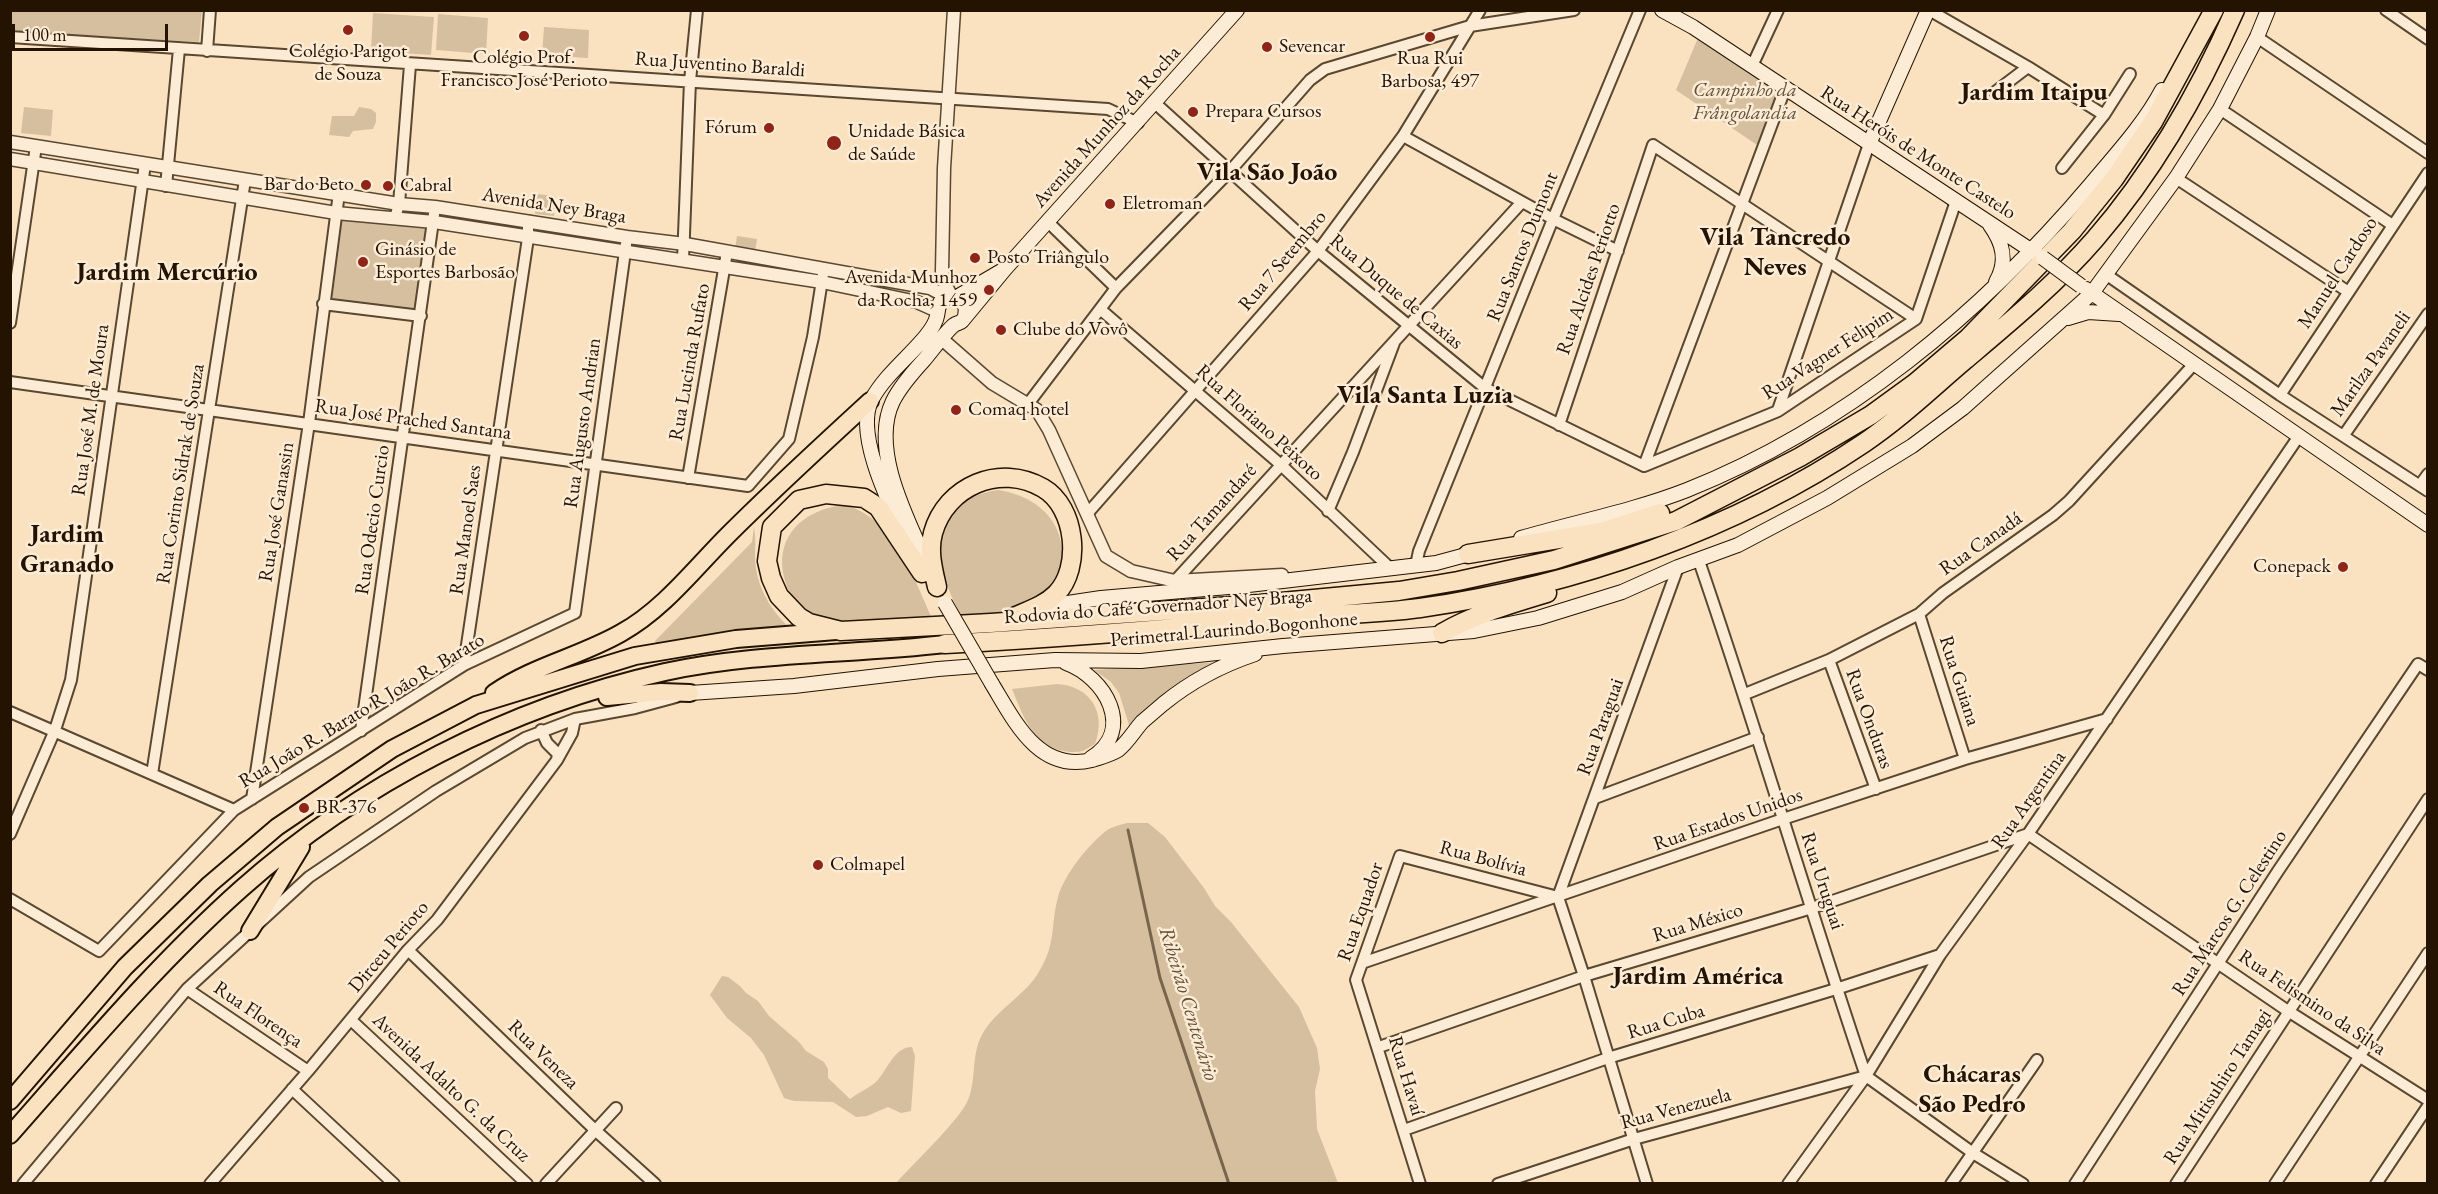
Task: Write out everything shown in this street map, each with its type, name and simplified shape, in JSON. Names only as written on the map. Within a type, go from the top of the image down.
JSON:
[{"type":"highway","name":"Rodovia do Café Governador Ney Braga","points":[[10,1101],[126,967],[210,884],[277,827],[392,749],[476,705],[635,656],[736,639],[1260,604],[1399,591],[1554,560],[1676,521],[1800,457],[1871,416],[1915,383],[1976,330],[2072,231],[2114,179],[2153,122],[2214,10]]},
{"type":"highway","name":"Rodovia do Café Governador Ney Braga","points":[[10,1135],[145,981],[242,888],[307,837],[402,774],[512,719],[561,700],[665,672],[731,661],[945,644],[1090,637],[1419,608],[1506,592],[1615,562],[1752,508],[1863,443],[1919,402],[2019,316],[2095,240],[2165,145],[2207,71],[2235,10]]},
{"type":"highway","points":[[476,705],[507,684],[621,634],[654,609],[775,488],[870,401]]},
{"type":"highway","points":[[941,595],[930,553],[933,533],[949,501],[964,489],[989,478],[1016,479],[1044,488],[1066,516],[1073,539],[1069,572],[1064,584],[1047,602],[991,623]]},
{"type":"highway","points":[[1468,554],[1601,532],[1734,492]]},
{"type":"highway","points":[[841,631],[809,623],[799,617],[779,596],[771,578],[767,561],[772,526],[799,500],[826,494],[864,498],[878,507],[922,573]]},
{"type":"highway","points":[[1442,633],[1460,622],[1498,608],[1613,572],[1677,546],[1710,526]]},
{"type":"highway","points":[[561,700],[634,694],[690,693]]},
{"type":"highway","points":[[250,931],[307,837]]},
{"type":"main road","name":"Avenida Munhoz da Rocha","points":[[1005,269],[1238,10]]},
{"type":"main road","name":"Rua Heróis de Monte Castelo","points":[[1662,10],[1693,27],[2037,254],[2427,525]]},
{"type":"main road","points":[[1869,144],[1929,10]]},
{"type":"main road","points":[[1035,608],[1101,598],[1240,586],[1436,563],[1658,500],[1714,478],[1758,456],[1858,400],[2037,254],[2073,206],[2120,150],[2159,95],[2203,10]]},
{"type":"main road","name":"Perimetral Laurindo Bogonhone","points":[[690,693],[794,686],[938,669],[1055,660],[1141,661],[1283,645],[1474,631],[1546,616],[1622,592],[1678,567],[1738,545],[1827,498],[1911,446],[1963,408],[2060,321],[2087,290],[2107,275],[2176,178],[2220,109],[2257,37],[2268,10]]},
{"type":"main road","points":[[1987,221],[2000,243],[2003,261],[1997,280],[1987,293]]},
{"type":"main road","points":[[941,595],[922,573],[897,520],[869,445],[865,422],[870,401],[927,334],[937,313],[939,302],[1005,269]]},
{"type":"main road","points":[[1005,269],[992,287],[920,365],[893,401],[887,423],[885,446],[901,503],[941,595],[1022,732],[1052,757],[1071,763],[1103,757],[1118,750],[1157,709],[1196,681],[1234,662],[1283,645]]},
{"type":"main road","points":[[952,297],[964,304],[959,321]]},
{"type":"main road","points":[[2060,321],[2088,312],[2123,315]]},
{"type":"main road","points":[[937,313],[942,322],[959,321]]},
{"type":"main road","points":[[1055,660],[1078,668],[1092,677],[1104,692],[1111,706],[1113,723],[1111,737],[1097,754],[1086,761]]},
{"type":"street","points":[[207,51],[210,10]]},
{"type":"street","points":[[683,260],[690,81],[697,10]]},
{"type":"street","points":[[952,297],[945,284],[942,271],[948,98],[954,10]]},
{"type":"street","name":"Rua 7 Setembro","points":[[1087,514],[1318,251],[1403,136],[1480,10]]},
{"type":"street","points":[[1028,404],[1116,288],[1230,171],[1310,80],[1325,69],[1470,26],[1574,10]]},
{"type":"street","name":"Rua Santos Dumont","points":[[1416,565],[1419,551],[1640,10]]},
{"type":"street","points":[[1752,66],[1778,10]]},
{"type":"street","points":[[1929,10],[2028,67],[2104,115]]},
{"type":"street","points":[[2386,10],[2427,39]]},
{"type":"street","name":"Rua Juventino Baraldi","points":[[10,37],[1108,109],[1138,123]]},
{"type":"street","points":[[2257,37],[2427,153]]},
{"type":"street","points":[[166,186],[179,49]]},
{"type":"street","points":[[395,218],[399,204],[410,65]]},
{"type":"street","points":[[1995,92],[2028,67]]},
{"type":"street","points":[[2062,168],[2104,115],[2130,74]]},
{"type":"street","points":[[1644,466],[1785,89]]},
{"type":"street","name":"Rua Duque de Caxias","points":[[1155,103],[1318,251],[1485,388],[1644,466]]},
{"type":"street","points":[[2220,109],[2391,224]]},
{"type":"street","points":[[1403,136],[1553,219],[1618,251]]},
{"type":"street","name":"Avenida Ney Braga","points":[[10,142],[399,204],[435,207],[685,244],[930,288],[952,297]]},
{"type":"street","points":[[1778,411],[1869,144]]},
{"type":"street","name":"Rua Alcides Periotto","points":[[1559,425],[1653,145],[1742,204]]},
{"type":"street","points":[[10,323],[36,146]]},
{"type":"street","name":"Avenida Ney Braga","points":[[10,159],[336,213],[434,222],[822,282],[917,302],[937,313]]},
{"type":"street","name":"Rua José M. de Moura","points":[[10,834],[55,730],[71,680],[145,164]]},
{"type":"street","name":"Manuel Cardoso","points":[[2280,395],[2427,172]]},
{"type":"street","points":[[2176,178],[2347,291]]},
{"type":"street","name":"Rua Corinto Sidrak de Souza","points":[[152,774],[245,180]]},
{"type":"street","name":"Rua José Ganassin","points":[[252,799],[309,423],[339,193]]},
{"type":"street","name":"Rua Vagner Felipim","points":[[1644,466],[1778,411],[1916,319],[1956,201]]},
{"type":"street","name":"Rua Tamandaré","points":[[1175,581],[1522,202]]},
{"type":"street","points":[[1742,204],[1916,319]]},
{"type":"street","name":"Rua Odecio Curcio","points":[[361,731],[435,207]]},
{"type":"street","name":"Rua Manoel Saes","points":[[464,665],[528,238],[528,221]]},
{"type":"street","points":[[1048,222],[1116,288]]},
{"type":"street","name":"Rua Augusto Andrian","points":[[575,613],[627,237]]},
{"type":"street","name":"Rua Lucinda Rufato","points":[[688,478],[727,252]]},
{"type":"street","points":[[822,282],[824,268]]},
{"type":"street","points":[[2107,275],[2280,395],[2424,488],[2427,474]]},
{"type":"street","name":"Rua José Prached Santana","points":[[10,382],[748,486],[789,439],[813,337],[822,282]]},
{"type":"street","points":[[323,304],[421,315]]},
{"type":"street","name":"Rua Floriano Peixoto","points":[[1100,309],[1280,464],[1390,568]]},
{"type":"street","name":"Marilza Pavaneli","points":[[2344,435],[2427,314]]},
{"type":"street","name":"Rua Tamandaré","points":[[1328,510],[1397,337]]},
{"type":"street","points":[[943,340],[992,383],[1037,410],[1049,430],[1106,556],[1131,571],[1175,581],[1347,573]]},
{"type":"street","name":"Rua Canadá","points":[[1745,694],[1829,660],[1919,614],[1943,593],[2053,515],[2194,364]]},
{"type":"street","name":"Rua Argentina","points":[[1788,1184],[1866,1076],[1940,955],[2028,834],[2299,436]]},
{"type":"street","name":"Rua Uruguai","points":[[1699,561],[1745,694],[1836,989],[1866,1076]]},
{"type":"street","name":"Rua Paraguai","points":[[1558,897],[1678,567]]},
{"type":"street","name":"Rua João R. Barato R João R. Barato","points":[[10,899],[99,951],[234,810],[464,665],[575,613]]},
{"type":"street","name":"Rua Guiana","points":[[1919,614],[1965,759]]},
{"type":"street","name":"Rua Onduras","points":[[1829,660],[1876,789]]},
{"type":"street","name":"Rua Marcos G. Celestino","points":[[2075,1184],[2218,962],[2423,667]]},
{"type":"street","name":"Perimetral Laurindo Bogonhone","points":[[23,1184],[188,989],[309,877],[436,791],[541,730],[575,719],[635,708],[690,693]]},
{"type":"street","name":"Rua João R. Barato R João R. Barato","points":[[10,711],[234,810]]},
{"type":"street","name":"Dirceu Perioto","points":[[210,1184],[308,1071],[408,950],[437,920],[557,760],[572,733],[575,719]]},
{"type":"street","name":"Rua Estados Unidos","points":[[1362,963],[1965,759],[2107,719]]},
{"type":"street","points":[[541,730],[547,743],[558,754],[557,760]]},
{"type":"street","points":[[1595,798],[1758,737]]},
{"type":"street","name":"Rua Mitisuhiro Tamagi","points":[[2176,1184],[2427,800]]},
{"type":"street","name":"Rua Felismino da Silva","points":[[2028,834],[2288,1011],[2427,1100]]},
{"type":"street","name":"Rua México","points":[[1378,1047],[1584,976],[1812,908],[2028,834]]},
{"type":"street","name":"Rua Bolívia","points":[[1400,856],[1558,897]]},
{"type":"street","name":"Rua Equador","points":[[1356,980],[1400,856]]},
{"type":"street","points":[[1558,897],[1647,1184]]},
{"type":"street","name":"Rua Veneza","points":[[408,950],[595,1130],[655,1184]]},
{"type":"street","points":[[2275,1184],[2427,953]]},
{"type":"street","name":"Rua Cuba","points":[[1404,1130],[1608,1058],[1940,955]]},
{"type":"street","name":"Rua Havaí","points":[[1356,980],[1420,1184]]},
{"type":"street","name":"Rua Florença","points":[[188,989],[308,1071]]},
{"type":"street","name":"Avenida Adalto G. da Cruz","points":[[351,1020],[526,1184]]},
{"type":"street","points":[[1951,1184],[2037,1060]]},
{"type":"street","points":[[1866,1076],[1973,1153],[2023,1184]]},
{"type":"street","name":"Rua Venezuela","points":[[1498,1184],[1634,1139],[1866,1076]]},
{"type":"street","points":[[292,1089],[394,1184]]},
{"type":"street","points":[[2376,1184],[2427,1106]]},
{"type":"street","points":[[546,1184],[616,1108]]},
{"type":"green space","points":[[10,11],[202,11],[199,42],[11,32]]},
{"type":"green space","points":[[373,13],[434,17],[431,55],[371,51]]},
{"type":"green space","points":[[438,14],[488,18],[486,54],[436,50]]},
{"type":"green space","points":[[544,27],[589,30],[588,58],[542,55]]},
{"type":"green space","name":"Campinho da Frângolandia","points":[[1698,38],[1780,92],[1760,147],[1676,90]]},
{"type":"green space","points":[[24,107],[53,110],[51,136],[21,133]]},
{"type":"green space","points":[[359,107],[371,109],[376,113],[373,129],[353,131],[349,137],[329,135],[332,116],[354,116]]},
{"type":"green space","points":[[537,194],[555,196],[554,216],[535,214]]},
{"type":"green space","points":[[337,215],[431,225],[419,313],[326,302]]},
{"type":"green space","points":[[737,236],[757,239],[755,252],[735,249]]},
{"type":"green space","points":[[998,490],[1032,502],[1050,517],[1060,538],[1061,572],[1051,589],[1024,608],[999,615],[964,620],[946,580],[941,560],[940,540],[945,523],[955,508],[973,497]]},
{"type":"green space","points":[[845,505],[862,512],[889,536],[909,567],[932,618],[869,623],[821,621],[809,617],[800,608],[791,595],[784,578],[782,561],[784,547],[790,534],[812,514],[827,508]]},
{"type":"green space","points":[[754,527],[756,566],[760,586],[769,604],[789,627],[658,648],[655,641],[752,542]]},
{"type":"green space","points":[[1221,662],[1130,728],[1119,693],[1111,682],[1094,670]]},
{"type":"green space","points":[[1057,684],[1069,686],[1087,695],[1097,711],[1099,721],[1095,744],[1083,751],[1059,750],[1049,746],[1034,734],[1012,689]]},
{"type":"green space","points":[[1127,823],[1148,823],[1165,837],[1215,906],[1231,922],[1299,1007],[1317,1048],[1320,1069],[1315,1091],[1317,1129],[1338,1183],[896,1183],[948,1128],[968,1101],[980,1039],[991,1021],[1031,983],[1043,964],[1048,954],[1058,897],[1071,870],[1084,852],[1106,831]]},
{"type":"green space","points":[[722,976],[728,977],[758,1001],[769,1016],[806,1051],[824,1062],[828,1069],[828,1078],[850,1099],[875,1083],[895,1055],[905,1048],[912,1047],[915,1056],[911,1111],[901,1113],[888,1107],[867,1116],[856,1117],[833,1102],[794,1101],[784,1098],[764,1055],[751,1038],[727,1018],[710,995]]},
{"type":"waterway","name":"Ribeirão Centenário","points":[[1128,830],[1160,978],[1229,1184]]},
{"type":"place","name":"Colégio Parigot de Souza","points":[[348,30]]},
{"type":"place","name":"Colégio Prof. Francisco José Perioto","points":[[524,36]]},
{"type":"place","name":"Rua Rui Barbosa, 497","points":[[1430,37]]},
{"type":"place","name":"Sevencar","points":[[1267,47]]},
{"type":"place","name":"Prepara Cursos","points":[[1193,112]]},
{"type":"place","name":"Fórum","points":[[769,128]]},
{"type":"place","name":"Unidade Básica de Saúde","points":[[834,143]]},
{"type":"place","name":"Bar do Beto","points":[[366,185]]},
{"type":"place","name":"Cabral","points":[[388,186]]},
{"type":"place","name":"Eletroman","points":[[1110,204]]},
{"type":"place","name":"Posto Triângulo","points":[[975,258]]},
{"type":"place","name":"Ginásio de Esportes Barbosão","points":[[363,262]]},
{"type":"place","name":"Avenida Munhoz da Rocha, 1459","points":[[989,290]]},
{"type":"place","name":"Clube do Vovô","points":[[1001,330]]},
{"type":"place","name":"Comaq hotel","points":[[956,410]]},
{"type":"place","name":"Conepack","points":[[2343,567]]},
{"type":"place","name":"BR-376","points":[[304,808]]},
{"type":"place","name":"Colmapel","points":[[818,865]]},
{"type":"district","name":"Jardim Itaipu","points":[[2034,93]]},
{"type":"district","name":"Vila São João","points":[[1267,173]]},
{"type":"district","name":"Vila Tancredo Neves","points":[[1775,253]]},
{"type":"district","name":"Jardim Mercúrio","points":[[167,273]]},
{"type":"district","name":"Vila Santa Luzia","points":[[1425,396]]},
{"type":"district","name":"Jardim Granado","points":[[67,550]]},
{"type":"district","name":"Jardim América","points":[[1698,977]]},
{"type":"district","name":"Chácaras São Pedro","points":[[1972,1090]]}]
